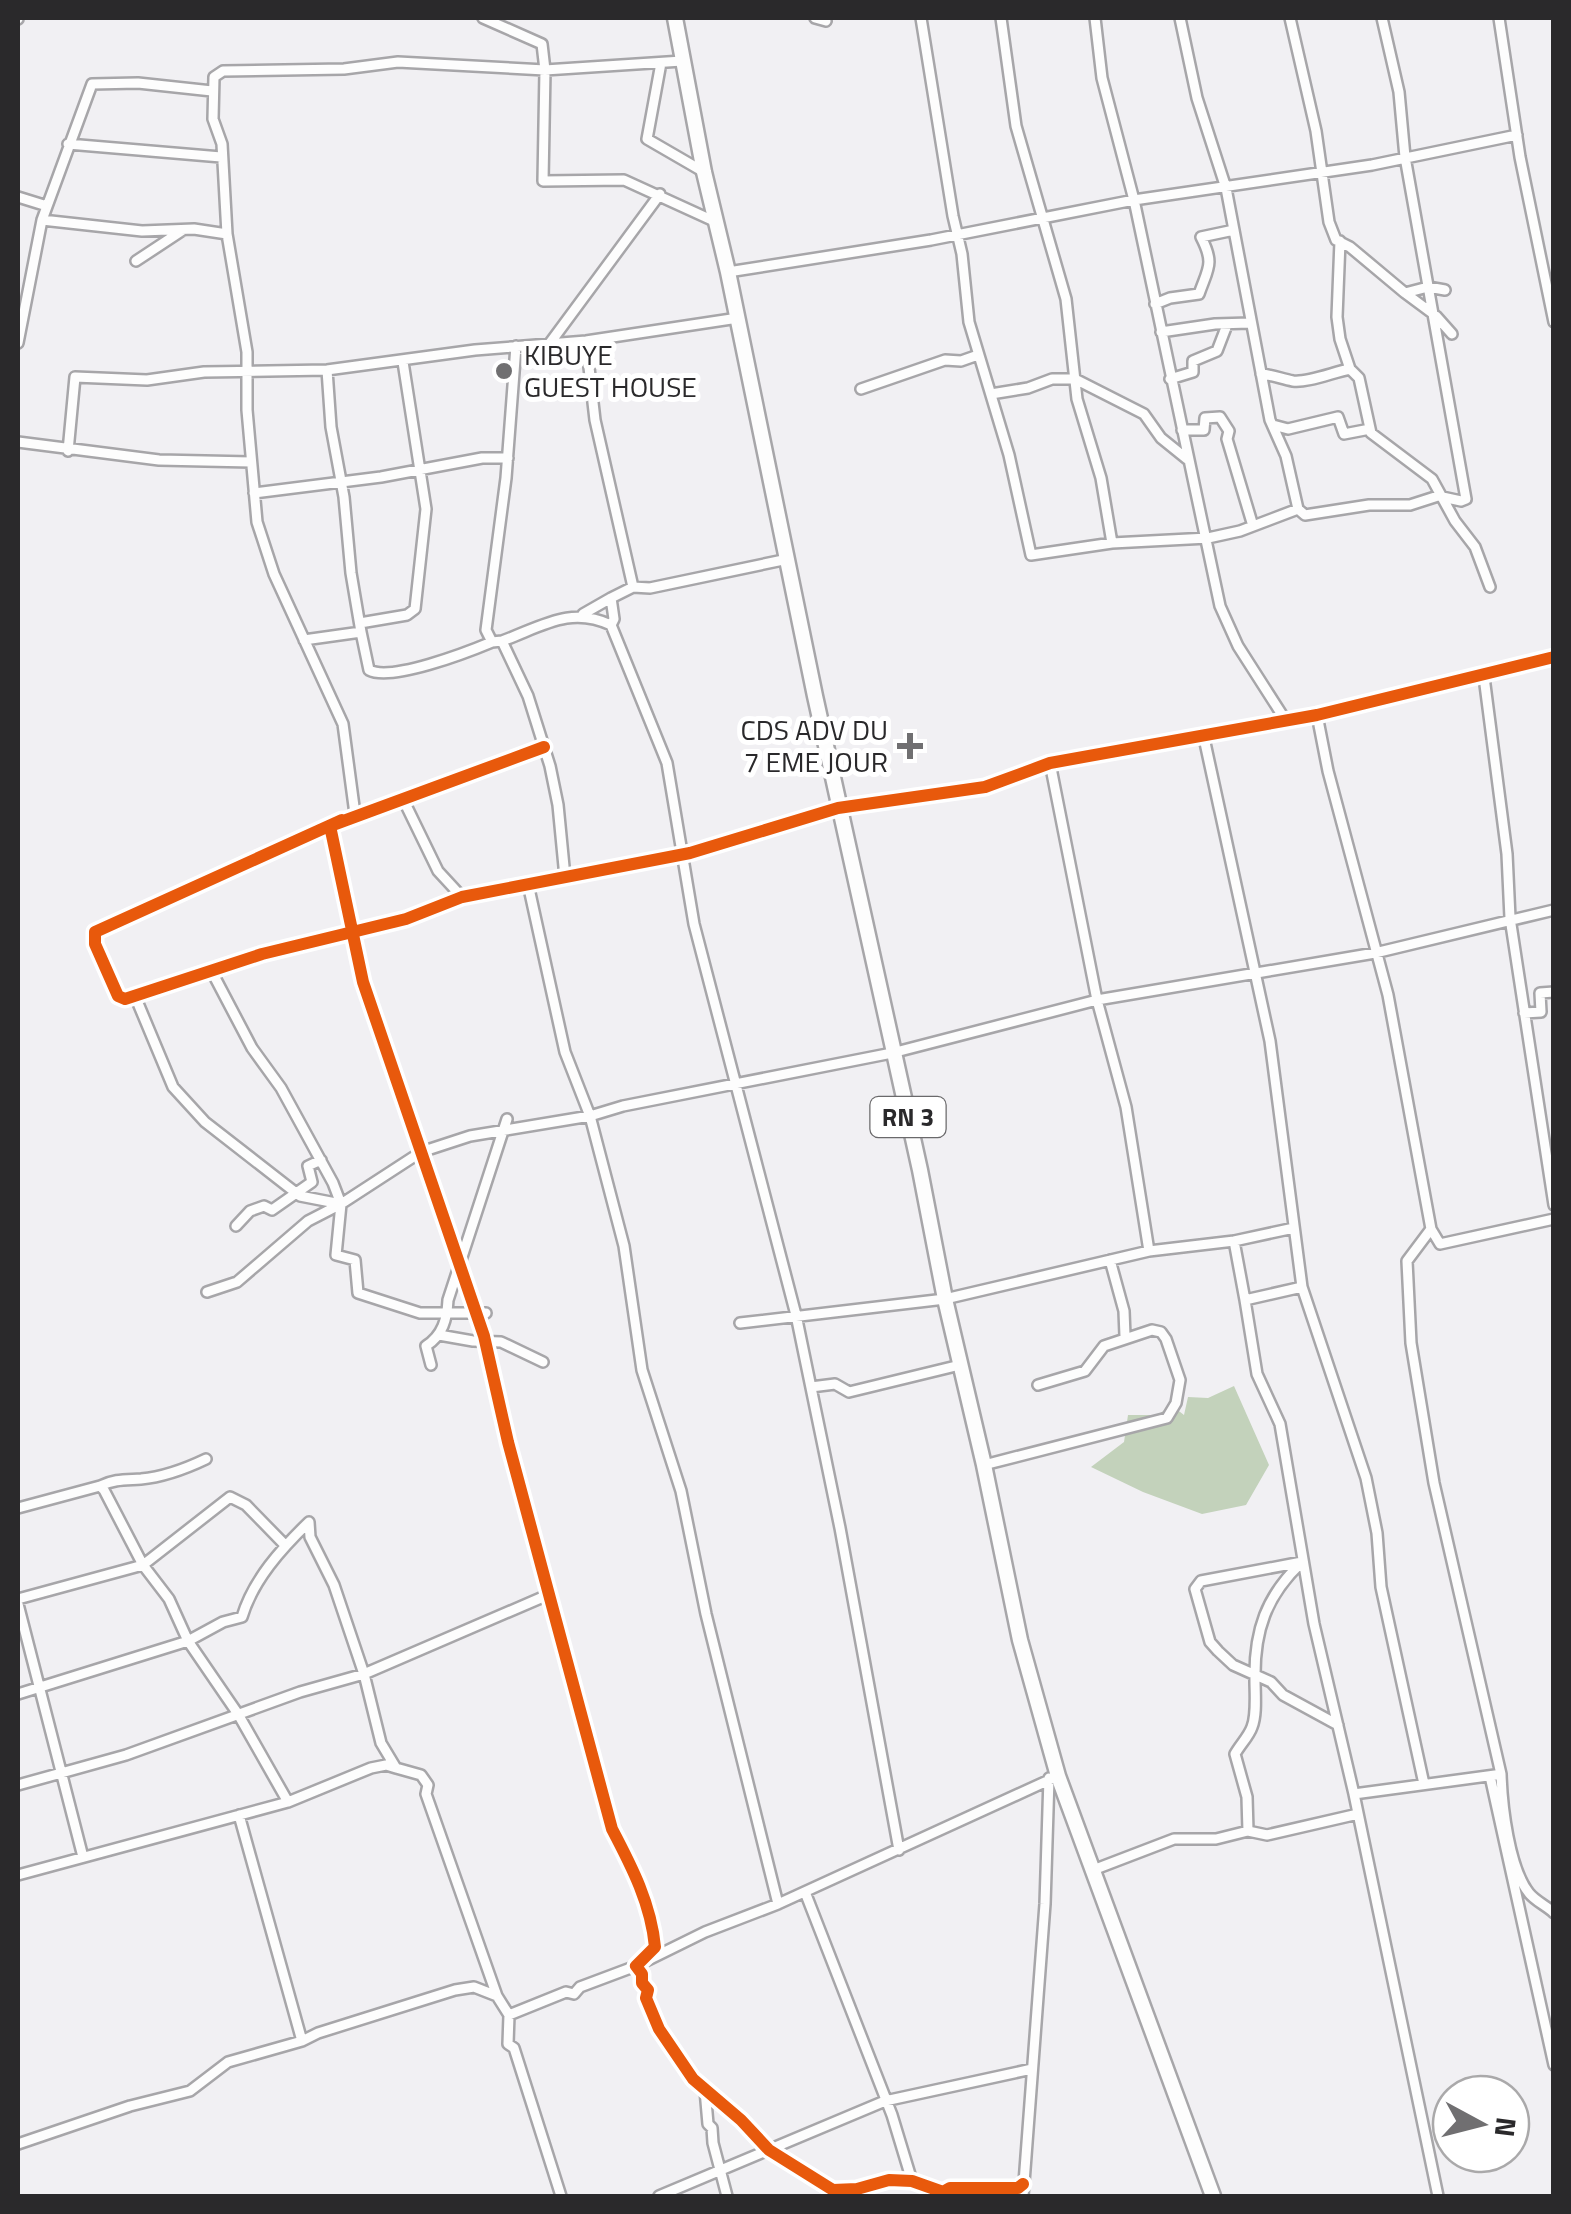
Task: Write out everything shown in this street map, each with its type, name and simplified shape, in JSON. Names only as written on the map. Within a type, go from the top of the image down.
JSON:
[{"type":"highway","name":"RN 3","points":[[675,18],[838,808],[1020,1640],[1054,1777],[1093,1870],[1212,2196]]},
{"type":"street","points":[[483,18],[507,22],[542,44],[546,70],[543,181],[624,180],[716,222]]},
{"type":"street","points":[[921,18],[958,233],[968,322],[1009,455],[1031,555],[1112,543],[1208,538],[1298,509]]},
{"type":"street","points":[[1001,18],[1016,126],[1066,298],[1077,398],[1101,478],[1112,543]]},
{"type":"street","points":[[1095,18],[1102,78],[1134,200],[1220,606],[1238,646],[1286,721]]},
{"type":"street","points":[[1180,18],[1197,98],[1226,188],[1272,424],[1286,456],[1298,509],[1305,515],[1369,506],[1410,506],[1440,496],[1461,501],[1467,493],[1405,156],[1399,92],[1382,18]]},
{"type":"street","points":[[1290,18],[1316,131],[1329,222],[1336,240],[1433,314],[1452,334]]},
{"type":"street","points":[[1499,18],[1517,135],[1554,322]]},
{"type":"street","points":[[356,814],[343,724],[263,548],[254,493],[244,322],[227,234],[222,144],[213,118],[214,76],[222,71],[344,70],[398,62],[546,70],[682,61]]},
{"type":"street","points":[[662,63],[648,139],[704,172]]},
{"type":"street","points":[[18,342],[42,220],[92,84],[138,83],[212,92]]},
{"type":"street","points":[[728,272],[931,240],[1134,200],[1322,172],[1517,135]]},
{"type":"street","points":[[68,144],[222,157]]},
{"type":"street","points":[[550,343],[660,194]]},
{"type":"street","points":[[18,197],[47,206]]},
{"type":"street","points":[[42,220],[142,231],[186,229],[227,234]]},
{"type":"street","points":[[136,261],[186,229]]},
{"type":"street","points":[[1155,304],[1200,294],[1210,270],[1210,254],[1200,238],[1234,230]]},
{"type":"street","points":[[1340,241],[1337,317],[1350,368],[1359,378],[1370,429],[1432,480],[1475,547],[1490,588]]},
{"type":"street","points":[[1405,294],[1428,287],[1445,290]]},
{"type":"street","points":[[68,450],[75,376],[147,380],[204,372],[327,370],[586,341],[738,318]]},
{"type":"street","points":[[1161,332],[1250,323]]},
{"type":"street","points":[[1170,379],[1193,372],[1193,362],[1218,351],[1227,325]]},
{"type":"street","points":[[586,341],[594,420],[633,587]]},
{"type":"street","points":[[516,346],[508,458],[486,622],[528,696],[544,747],[558,805],[565,877]]},
{"type":"street","points":[[861,390],[945,360],[960,361],[978,355]]},
{"type":"street","points":[[304,640],[407,615],[415,609],[426,510],[403,362]]},
{"type":"street","points":[[1261,374],[1308,381],[1350,368]]},
{"type":"street","points":[[327,370],[331,427],[360,627],[369,670],[376,674],[412,668],[582,614],[633,587],[650,588],[788,559]]},
{"type":"street","points":[[991,394],[1028,388],[1052,379],[1075,379],[1144,414],[1160,438],[1187,459]]},
{"type":"street","points":[[1182,430],[1204,430],[1205,418],[1220,417],[1229,431],[1227,439],[1253,526]]},
{"type":"street","points":[[1272,424],[1288,429],[1338,417],[1344,434],[1370,429]]},
{"type":"street","points":[[18,442],[158,460],[252,462]]},
{"type":"street","points":[[254,493],[482,458],[508,458]]},
{"type":"street","points":[[611,598],[612,625],[667,763],[694,924],[796,1315],[898,1850]]},
{"type":"street","points":[[582,614],[612,625]]},
{"type":"street","points":[[544,747],[356,814],[95,932],[95,944],[118,996],[124,999],[262,954],[406,920],[462,897],[681,854],[838,808],[985,788],[1050,763],[1317,716],[1554,657]]},
{"type":"street","points":[[1484,677],[1507,854],[1510,918],[1554,1205]]},
{"type":"street","points":[[1317,716],[1388,995],[1432,1228],[1440,1244],[1554,1218]]},
{"type":"street","points":[[1204,738],[1270,1041],[1302,1287],[1369,1492],[1381,1588],[1424,1784]]},
{"type":"street","points":[[1050,763],[1097,1000],[1126,1107],[1149,1251]]},
{"type":"street","points":[[330,826],[402,797]]},
{"type":"street","points":[[402,797],[438,871],[462,897]]},
{"type":"street","points":[[330,826],[363,982],[460,1264],[481,1313],[508,1442],[612,1829],[634,1870],[653,1928],[655,1947],[636,1966]]},
{"type":"street","points":[[528,884],[564,1052],[590,1116],[624,1246],[642,1370],[681,1490],[706,1614],[778,1904]]},
{"type":"street","points":[[208,1292],[237,1282],[308,1220],[341,1204],[421,1152],[470,1136],[590,1116],[892,1052],[1097,1000],[1375,952],[1554,910]]},
{"type":"street","points":[[211,970],[252,1048],[281,1088],[321,1160],[341,1204],[336,1256],[355,1260],[358,1293],[420,1313],[481,1313]]},
{"type":"street","points":[[1524,1013],[1541,1012],[1540,993],[1554,992]]},
{"type":"street","points":[[134,996],[174,1087],[205,1122],[298,1194],[341,1204]]},
{"type":"street","points":[[431,1365],[426,1346],[440,1335],[448,1314],[448,1300],[507,1119]]},
{"type":"street","points":[[236,1226],[250,1211],[264,1206],[272,1210],[298,1194],[312,1182],[308,1166],[321,1160]]},
{"type":"street","points":[[740,1323],[944,1298],[1149,1251],[1234,1241],[1294,1228]]},
{"type":"street","points":[[1432,1228],[1408,1261],[1411,1344],[1434,1483],[1520,1879],[1530,1895],[1554,1914]]},
{"type":"street","points":[[1234,1241],[1257,1374],[1280,1424],[1302,1562],[1438,2196]]},
{"type":"street","points":[[1110,1260],[1124,1311],[1126,1336]]},
{"type":"street","points":[[1245,1300],[1302,1287]]},
{"type":"street","points":[[984,1465],[1167,1418],[1172,1413],[1180,1380],[1166,1340],[1161,1332],[1152,1330],[1104,1346],[1086,1371],[1038,1385]]},
{"type":"street","points":[[440,1335],[501,1342],[542,1362]]},
{"type":"street","points":[[811,1387],[835,1384],[849,1392],[960,1365]]},
{"type":"street","points":[[18,1508],[118,1478],[139,1479],[180,1471],[206,1459]]},
{"type":"street","points":[[100,1486],[143,1565],[170,1600],[188,1642],[238,1714],[288,1802]]},
{"type":"street","points":[[82,1858],[18,1601],[143,1565],[230,1497],[246,1505],[285,1545]]},
{"type":"street","points":[[18,1694],[188,1642],[222,1622],[242,1617],[248,1597],[285,1545],[309,1522],[310,1537],[334,1584],[364,1674],[381,1743],[396,1768]]},
{"type":"street","points":[[1248,1831],[1246,1798],[1235,1754],[1253,1726],[1259,1623],[1278,1587],[1302,1562]]},
{"type":"street","points":[[1302,1562],[1201,1581],[1196,1589],[1210,1642],[1233,1665],[1271,1682],[1282,1694],[1338,1725]]},
{"type":"street","points":[[18,1785],[60,1775],[364,1674],[550,1594]]},
{"type":"street","points":[[18,1874],[288,1802],[371,1768],[386,1765],[420,1775],[428,1784],[426,1794],[497,1996],[509,2015],[508,2044],[514,2048],[561,2196]]},
{"type":"street","points":[[1354,1794],[1496,1775]]},
{"type":"street","points":[[1496,1775],[1554,2066]]},
{"type":"street","points":[[509,2015],[566,1992],[574,1994],[580,1987],[778,1904],[1054,1777]]},
{"type":"street","points":[[1024,2196],[1054,1777]]},
{"type":"street","points":[[1093,1870],[1174,1839],[1216,1839],[1248,1831],[1267,1834],[1358,1814]]},
{"type":"street","points":[[240,1815],[302,2041]]},
{"type":"street","points":[[805,1892],[892,2115],[912,2181]]},
{"type":"street","points":[[636,1966],[660,2029],[693,2079],[769,2150],[833,2190],[857,2189],[881,2181],[912,2181],[943,2192],[950,2188],[1018,2188],[1023,2184]]},
{"type":"street","points":[[18,2144],[130,2106],[190,2091],[228,2062],[455,1990],[474,1987],[497,1996]]},
{"type":"street","points":[[659,2196],[885,2101],[1032,2069]]},
{"type":"street","points":[[705,2090],[708,2124],[726,2196]]},
{"type":"green space","points":[[1234,1386],[1269,1465],[1246,1505],[1202,1514],[1091,1467],[1124,1442],[1128,1415],[1158,1415],[1171,1405],[1184,1415],[1188,1397],[1208,1398]]},
{"type":"cycle path","points":[[342,820],[95,932],[95,944],[118,996],[125,999],[262,954],[406,919],[462,897],[690,853],[838,808],[985,787],[1050,763],[1317,715],[1554,657]]},
{"type":"cycle path","points":[[544,747],[330,826],[363,982],[484,1336],[508,1442],[612,1829],[645,1901],[655,1947],[636,1966],[648,1990],[646,1998],[659,2029],[693,2079],[769,2150],[833,2190],[857,2189],[889,2180],[912,2181],[943,2192],[950,2188],[1018,2188],[1023,2184]]},
{"type":"place","name":"KIBUYE GUEST HOUSE","points":[[504,371]]},
{"type":"place","name":"CDS ADV DU 7 EME JOUR","points":[[910,746]]}]
